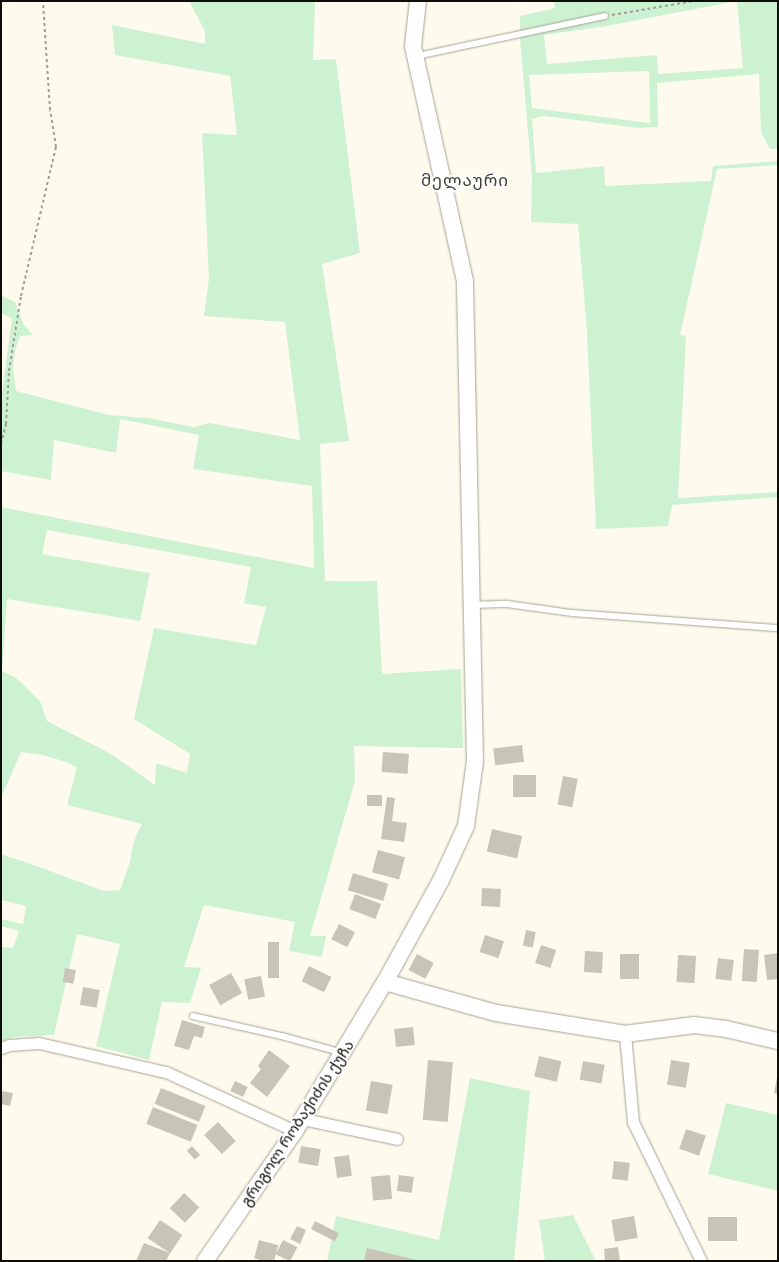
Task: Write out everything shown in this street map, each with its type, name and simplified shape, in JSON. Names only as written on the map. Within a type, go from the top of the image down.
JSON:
[{"type":"street","name":"გრიგოლ რობაქიძის ქუჩა","points":[[205,1261],[299,1125],[385,982],[441,880],[466,826],[476,761],[465,281],[413,46],[418,1]]},
{"type":"street","points":[[385,982],[496,1013],[625,1034],[694,1025],[726,1029],[778,1041]]},
{"type":"street","points":[[625,1034],[633,1122],[701,1261]]},
{"type":"street","points":[[1,1048],[9,1045],[39,1043],[166,1072],[299,1125],[397,1138]]},
{"type":"lane","points":[[415,56],[605,16]]},
{"type":"lane","points":[[472,605],[507,604],[572,614],[778,628]]},
{"type":"lane","points":[[193,1016],[282,1036],[343,1052]]},
{"type":"path","points":[[1,444],[6,424],[8,371],[21,296],[56,147],[50,110],[43,1]]},
{"type":"path","points":[[605,16],[694,1]]},
{"type":"green space","points":[[189,1],[315,1],[313,60],[336,59],[360,253],[322,264],[349,441],[320,444],[325,581],[377,581],[382,674],[461,669],[463,748],[354,746],[355,781],[310,936],[326,936],[322,957],[289,951],[295,922],[204,905],[184,967],[201,968],[190,1003],[162,1002],[149,1060],[96,1046],[120,944],[77,934],[54,1035],[13,1037],[1,1041],[1,947],[13,948],[19,931],[1,926],[1,919],[23,924],[26,906],[1,900],[1,854],[104,891],[120,890],[130,862],[136,836],[142,824],[67,805],[77,767],[39,754],[21,752],[1,798],[1,507],[314,568],[312,486],[193,469],[199,435],[120,419],[116,453],[54,440],[51,480],[1,471],[1,401],[12,318],[1,313],[1,295],[15,302],[24,325],[33,335],[20,336],[15,350],[13,369],[16,391],[109,415],[148,418],[194,427],[210,423],[300,440],[285,322],[204,316],[209,278],[202,133],[237,135],[230,76],[115,55],[112,25],[205,44],[205,31]],"holes":[[[47,530],[251,567],[244,603],[266,607],[256,645],[154,628],[134,719],[190,754],[187,773],[156,763],[155,785],[111,754],[47,721],[40,701],[16,678],[2,671],[7,599],[140,621],[150,573],[42,554]]]},
{"type":"green space","points":[[554,1],[737,1],[778,1],[778,149],[770,149],[761,132],[759,74],[657,83],[658,127],[639,128],[544,116],[532,119],[536,173],[604,166],[605,186],[711,181],[713,166],[778,161],[778,165],[717,169],[680,335],[686,336],[678,498],[778,492],[778,497],[672,505],[668,526],[596,529],[587,332],[578,224],[531,222],[532,178],[520,39],[520,16],[555,8]],"holes":[[[737,1],[743,68],[658,74],[657,55],[547,64],[544,35],[607,26]],[[649,71],[650,123],[532,108],[529,75]]]},
{"type":"green space","points":[[470,1078],[530,1091],[514,1261],[327,1261],[336,1216],[439,1240]]},
{"type":"green space","points":[[726,1103],[778,1115],[778,1191],[708,1174]]},
{"type":"green space","points":[[573,1215],[596,1261],[545,1261],[539,1220]]},
{"type":"building","points":[[522,745],[524,762],[495,765],[493,749]]},
{"type":"building","points":[[383,752],[409,754],[408,774],[382,772]]},
{"type":"building","points":[[513,775],[536,775],[536,797],[513,797]]},
{"type":"building","points":[[563,776],[578,779],[572,807],[557,804]]},
{"type":"building","points":[[367,795],[382,795],[382,806],[367,806]]},
{"type":"building","points":[[387,797],[395,798],[392,821],[407,823],[404,842],[381,839]]},
{"type":"building","points":[[492,829],[522,836],[517,858],[487,851]]},
{"type":"building","points":[[378,850],[405,857],[399,879],[372,872]]},
{"type":"building","points":[[353,873],[388,884],[383,901],[348,890]]},
{"type":"building","points":[[482,888],[501,889],[500,907],[481,906]]},
{"type":"building","points":[[355,894],[381,904],[375,919],[349,909]]},
{"type":"building","points":[[339,924],[355,932],[347,947],[331,939]]},
{"type":"building","points":[[526,930],[536,932],[533,948],[523,946]]},
{"type":"building","points":[[485,935],[504,941],[498,958],[479,952]]},
{"type":"building","points":[[268,942],[279,942],[279,978],[268,978]]},
{"type":"building","points":[[541,945],[556,950],[550,968],[535,963]]},
{"type":"building","points":[[744,949],[759,950],[757,982],[742,981]]},
{"type":"building","points":[[585,951],[603,952],[602,973],[584,972]]},
{"type":"building","points":[[778,953],[778,979],[767,980],[764,955]]},
{"type":"building","points":[[417,954],[434,963],[425,979],[409,970]]},
{"type":"building","points":[[620,954],[639,954],[639,979],[620,979]]},
{"type":"building","points":[[678,955],[696,956],[695,983],[677,982]]},
{"type":"building","points":[[718,958],[734,960],[731,981],[715,979]]},
{"type":"building","points":[[309,966],[331,977],[324,992],[302,981]]},
{"type":"building","points":[[65,968],[76,970],[73,984],[63,982]]},
{"type":"building","points":[[231,973],[242,993],[220,1005],[209,985]]},
{"type":"building","points":[[261,976],[265,997],[248,1000],[244,979]]},
{"type":"building","points":[[83,987],[100,990],[97,1008],[80,1005]]},
{"type":"building","points":[[182,1020],[205,1027],[202,1038],[194,1036],[189,1050],[174,1046]]},
{"type":"building","points":[[413,1027],[415,1045],[396,1047],[394,1029]]},
{"type":"building","points":[[269,1050],[290,1066],[267,1097],[250,1083],[261,1069],[258,1066]]},
{"type":"building","points":[[539,1056],[561,1061],[557,1082],[534,1076]]},
{"type":"building","points":[[428,1060],[453,1062],[448,1122],[423,1120]]},
{"type":"building","points":[[671,1060],[690,1063],[686,1088],[667,1085]]},
{"type":"building","points":[[583,1061],[605,1065],[601,1084],[580,1080]]},
{"type":"building","points":[[778,1078],[778,1094],[774,1093]]},
{"type":"building","points":[[235,1081],[248,1087],[243,1097],[230,1091]]},
{"type":"building","points":[[371,1081],[393,1085],[387,1114],[366,1111]]},
{"type":"building","points":[[161,1088],[206,1106],[199,1122],[155,1104]]},
{"type":"building","points":[[1,1091],[13,1093],[10,1106],[1,1104]]},
{"type":"building","points":[[153,1107],[198,1125],[191,1142],[146,1124]]},
{"type":"building","points":[[218,1122],[236,1141],[222,1154],[204,1135]]},
{"type":"building","points":[[686,1129],[706,1136],[699,1156],[679,1149]]},
{"type":"building","points":[[192,1146],[200,1155],[195,1160],[187,1151]]},
{"type":"building","points":[[301,1146],[321,1149],[318,1166],[298,1163]]},
{"type":"building","points":[[349,1155],[352,1176],[337,1178],[334,1157]]},
{"type":"building","points":[[614,1161],[630,1163],[628,1181],[612,1179]]},
{"type":"building","points":[[390,1175],[392,1199],[373,1201],[371,1177]]},
{"type":"building","points":[[399,1175],[414,1177],[412,1193],[397,1191]]},
{"type":"building","points":[[184,1193],[199,1207],[185,1223],[170,1208]]},
{"type":"building","points":[[634,1216],[638,1238],[615,1242],[611,1220]]},
{"type":"building","points":[[708,1217],[737,1217],[737,1241],[708,1241]]},
{"type":"building","points":[[160,1220],[182,1235],[170,1253],[148,1238]]},
{"type":"building","points":[[315,1221],[339,1233],[335,1241],[311,1229]]},
{"type":"building","points":[[297,1226],[306,1230],[300,1244],[290,1239]]},
{"type":"building","points":[[259,1240],[278,1245],[274,1261],[264,1261],[254,1258]]},
{"type":"building","points":[[283,1240],[297,1247],[290,1261],[276,1254]]},
{"type":"building","points":[[144,1243],[170,1253],[166,1261],[136,1261]]},
{"type":"building","points":[[618,1247],[620,1261],[605,1261],[604,1249]]},
{"type":"building","points":[[367,1248],[416,1260],[416,1261],[364,1261]]},
{"type":"district","name":"მელაური","points":[[465,181]]}]
